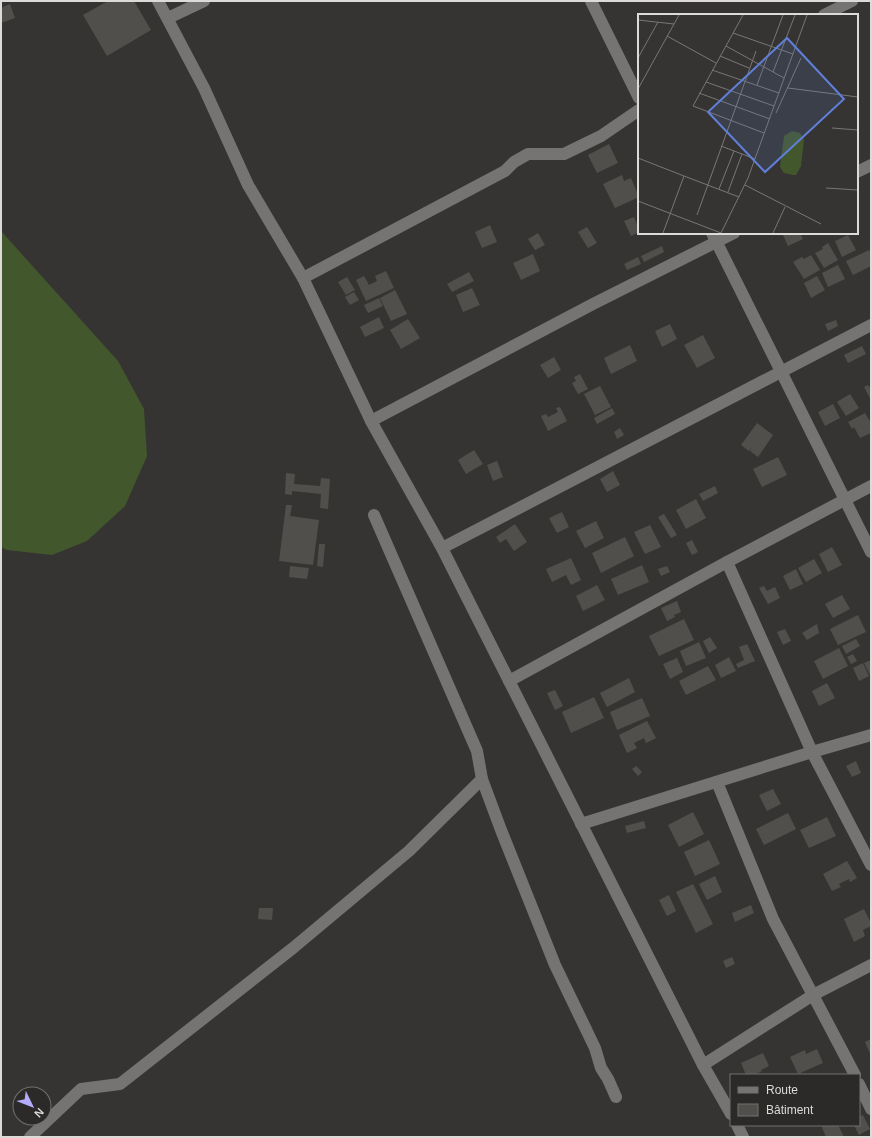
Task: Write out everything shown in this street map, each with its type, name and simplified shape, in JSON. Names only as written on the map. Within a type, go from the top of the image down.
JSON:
[{"type":"street","points":[[158,1],[204,88],[248,185],[303,278],[371,421],[442,548],[703,1065],[730,1112]]},
{"type":"street","points":[[168,18],[204,1]]},
{"type":"street","points":[[591,1],[638,96]]},
{"type":"street","points":[[826,14],[852,1]]},
{"type":"street","points":[[303,278],[505,171],[514,162],[528,154],[564,154],[601,136],[638,111]]},
{"type":"street","points":[[858,172],[871,165]]},
{"type":"street","points":[[371,421],[593,304],[715,237],[729,234]]},
{"type":"street","points":[[715,237],[871,552]]},
{"type":"street","points":[[442,548],[871,325]]},
{"type":"street","points":[[509,681],[727,562],[871,486]]},
{"type":"street","points":[[374,515],[477,751],[482,780],[555,965],[595,1048],[601,1068],[616,1097]]},
{"type":"street","points":[[727,562],[812,752],[871,865]]},
{"type":"street","points":[[581,824],[871,735]]},
{"type":"street","points":[[30,1137],[81,1089],[120,1084],[293,948],[409,851],[482,780]]},
{"type":"street","points":[[717,782],[774,919],[854,1074]]},
{"type":"street","points":[[703,1065],[813,995],[871,965]]},
{"type":"street","points":[[860,1086],[871,1109]]},
{"type":"street","points":[[738,1126],[743,1137]]},
{"type":"green space","points":[[1,231],[118,361],[144,409],[147,456],[125,506],[87,541],[52,555],[7,550],[1,547]]},
{"type":"building","points":[[108,1],[134,1],[151,30],[107,56],[83,15]]},
{"type":"building","points":[[10,4],[15,18],[1,23],[1,8]]},
{"type":"building","points":[[609,144],[618,163],[597,173],[588,155]]},
{"type":"building","points":[[622,175],[624,181],[631,178],[638,197],[615,208],[603,184]]},
{"type":"building","points":[[634,217],[638,227],[638,232],[631,236],[624,221]]},
{"type":"building","points":[[490,225],[497,242],[482,248],[475,232]]},
{"type":"building","points":[[587,227],[597,243],[588,248],[578,232]]},
{"type":"building","points":[[538,233],[545,245],[535,250],[528,239]]},
{"type":"building","points":[[782,234],[800,234],[803,239],[788,246]]},
{"type":"building","points":[[848,235],[856,250],[842,257],[835,241]]},
{"type":"building","points":[[828,243],[838,260],[824,268],[815,253],[823,249],[822,247]]},
{"type":"building","points":[[662,246],[664,252],[644,262],[641,256]]},
{"type":"building","points":[[869,250],[871,254],[871,266],[853,275],[846,261]]},
{"type":"building","points":[[533,254],[540,271],[521,280],[513,263]]},
{"type":"building","points":[[811,255],[820,270],[804,279],[793,262],[802,257],[804,259]]},
{"type":"building","points":[[638,257],[641,264],[627,270],[624,264]]},
{"type":"building","points":[[838,265],[845,279],[828,287],[822,273]]},
{"type":"building","points":[[386,271],[394,288],[366,301],[356,280],[364,276],[369,285],[377,281],[375,276]]},
{"type":"building","points":[[469,272],[474,281],[452,292],[447,284]]},
{"type":"building","points":[[817,276],[825,290],[811,298],[804,283]]},
{"type":"building","points":[[347,277],[355,290],[346,295],[338,282]]},
{"type":"building","points":[[472,288],[480,305],[463,312],[456,295]]},
{"type":"building","points":[[395,290],[407,314],[391,321],[380,298]]},
{"type":"building","points":[[354,292],[359,300],[350,305],[345,297]]},
{"type":"building","points":[[379,298],[383,306],[368,313],[364,305]]},
{"type":"building","points":[[379,317],[384,328],[365,337],[360,327]]},
{"type":"building","points":[[408,319],[420,338],[401,349],[390,330]]},
{"type":"building","points":[[836,320],[838,326],[828,331],[825,324]]},
{"type":"building","points":[[670,324],[677,339],[662,347],[655,331]]},
{"type":"building","points":[[703,335],[715,358],[697,368],[684,345]]},
{"type":"building","points":[[630,345],[637,361],[611,374],[604,358]]},
{"type":"building","points":[[862,346],[866,354],[848,363],[844,355]]},
{"type":"building","points":[[554,357],[561,370],[548,378],[540,365]]},
{"type":"building","points":[[580,374],[588,389],[578,394],[572,383],[576,381],[574,377]]},
{"type":"building","points":[[868,385],[871,389],[870,398],[864,387]]},
{"type":"building","points":[[600,386],[611,407],[595,415],[584,394]]},
{"type":"building","points":[[850,394],[859,408],[846,416],[837,402]]},
{"type":"building","points":[[833,404],[840,418],[825,426],[818,412]]},
{"type":"building","points":[[560,407],[567,421],[548,431],[541,416],[546,414],[548,417],[558,412],[556,408]]},
{"type":"building","points":[[612,408],[615,414],[597,424],[594,418]]},
{"type":"building","points":[[865,413],[871,423],[871,433],[860,438],[854,427],[852,429],[848,422]]},
{"type":"building","points":[[757,423],[773,435],[758,457],[750,451],[752,447],[749,451],[741,445]]},
{"type":"building","points":[[620,428],[624,435],[617,439],[614,432]]},
{"type":"building","points":[[474,450],[483,464],[466,474],[458,460]]},
{"type":"building","points":[[778,457],[787,475],[762,487],[753,469]]},
{"type":"building","points":[[497,461],[503,477],[493,481],[487,465]]},
{"type":"building","points":[[613,471],[620,485],[607,492],[600,479]]},
{"type":"building","points":[[286,473],[295,474],[294,484],[320,486],[321,478],[330,479],[328,509],[320,508],[321,494],[292,491],[292,495],[285,494]]},
{"type":"building","points":[[715,486],[718,493],[703,501],[699,494]]},
{"type":"building","points":[[696,499],[706,518],[686,529],[676,510]]},
{"type":"building","points":[[286,505],[292,505],[290,516],[319,520],[313,565],[279,561]]},
{"type":"building","points":[[562,512],[569,527],[557,533],[549,518]]},
{"type":"building","points":[[664,514],[677,535],[671,538],[658,517]]},
{"type":"building","points":[[596,521],[604,538],[585,548],[576,531]]},
{"type":"building","points":[[515,524],[527,542],[514,551],[506,539],[500,543],[496,537]]},
{"type":"building","points":[[650,525],[661,547],[645,554],[634,532]]},
{"type":"building","points":[[625,537],[634,556],[601,573],[592,553]]},
{"type":"building","points":[[692,540],[698,552],[692,555],[686,543]]},
{"type":"building","points":[[319,544],[325,544],[323,567],[317,566]]},
{"type":"building","points":[[832,547],[842,565],[828,572],[819,554]]},
{"type":"building","points":[[571,558],[581,580],[571,585],[566,575],[552,582],[546,569]]},
{"type":"building","points":[[814,559],[822,573],[806,582],[798,568]]},
{"type":"building","points":[[642,565],[649,582],[618,595],[611,579]]},
{"type":"building","points":[[290,566],[309,568],[307,579],[289,577]]},
{"type":"building","points":[[667,566],[670,572],[661,576],[658,569]]},
{"type":"building","points":[[796,569],[803,584],[790,590],[783,576]]},
{"type":"building","points":[[597,585],[605,600],[583,611],[576,596]]},
{"type":"building","points":[[764,586],[767,591],[775,587],[780,598],[768,604],[759,588]]},
{"type":"building","points":[[842,595],[850,609],[833,618],[825,604]]},
{"type":"building","points":[[677,601],[681,612],[674,615],[675,617],[667,621],[661,608]]},
{"type":"building","points":[[858,615],[866,632],[838,645],[830,629]]},
{"type":"building","points":[[684,619],[694,640],[659,656],[649,636]]},
{"type":"building","points":[[817,624],[819,633],[807,640],[802,633]]},
{"type":"building","points":[[785,629],[791,641],[783,645],[777,632]]},
{"type":"building","points":[[710,637],[717,648],[709,653],[703,641]]},
{"type":"building","points":[[856,639],[860,646],[846,654],[842,646]]},
{"type":"building","points":[[699,642],[706,658],[686,666],[680,651]]},
{"type":"building","points":[[747,644],[755,661],[738,668],[736,664],[744,660],[739,647]]},
{"type":"building","points":[[839,648],[848,666],[823,679],[814,661]]},
{"type":"building","points":[[853,654],[857,661],[851,664],[847,657]]},
{"type":"building","points":[[729,657],[736,671],[721,678],[715,665]]},
{"type":"building","points":[[677,658],[683,672],[670,679],[663,664]]},
{"type":"building","points":[[871,660],[871,674],[870,675],[864,663]]},
{"type":"building","points":[[863,663],[869,676],[859,681],[853,668]]},
{"type":"building","points":[[708,666],[716,680],[686,695],[679,681]]},
{"type":"building","points":[[629,678],[635,692],[607,707],[600,693]]},
{"type":"building","points":[[827,683],[835,698],[819,706],[812,691]]},
{"type":"building","points":[[555,690],[563,706],[555,710],[547,693]]},
{"type":"building","points":[[594,697],[604,718],[571,733],[562,712]]},
{"type":"building","points":[[642,698],[650,716],[617,730],[610,712]]},
{"type":"building","points":[[647,721],[656,738],[646,743],[644,738],[634,743],[637,748],[627,753],[619,735]]},
{"type":"building","points":[[856,761],[861,773],[852,777],[846,766]]},
{"type":"building","points":[[636,766],[642,772],[638,776],[632,769]]},
{"type":"building","points":[[773,789],[781,804],[767,811],[759,795]]},
{"type":"building","points":[[693,812],[704,834],[679,847],[668,825]]},
{"type":"building","points":[[788,813],[796,829],[764,845],[756,829]]},
{"type":"building","points":[[827,817],[836,836],[809,848],[800,830]]},
{"type":"building","points":[[644,821],[646,828],[627,833],[625,826]]},
{"type":"building","points":[[709,840],[720,864],[695,876],[684,852]]},
{"type":"building","points":[[847,861],[857,878],[850,882],[849,879],[839,884],[841,887],[832,891],[823,874]]},
{"type":"building","points":[[715,876],[722,892],[707,900],[699,884]]},
{"type":"building","points":[[693,884],[713,924],[696,933],[676,892]]},
{"type":"building","points":[[669,895],[676,911],[667,916],[659,900]]},
{"type":"building","points":[[751,905],[754,913],[735,922],[732,913]]},
{"type":"building","points":[[259,908],[273,908],[272,920],[258,919]]},
{"type":"building","points":[[864,909],[871,926],[863,930],[865,936],[854,942],[844,919]]},
{"type":"building","points":[[732,957],[735,964],[726,968],[723,961]]},
{"type":"building","points":[[871,1039],[871,1056],[865,1042]]},
{"type":"building","points":[[817,1049],[823,1063],[798,1074],[790,1057],[805,1050],[806,1054]]},
{"type":"building","points":[[763,1053],[769,1066],[756,1074],[746,1074],[741,1063]]},
{"type":"building","points":[[863,1115],[870,1129],[859,1135],[854,1126],[860,1126],[860,1116]]},
{"type":"building","points":[[821,1126],[838,1126],[844,1137],[826,1137]]}]
